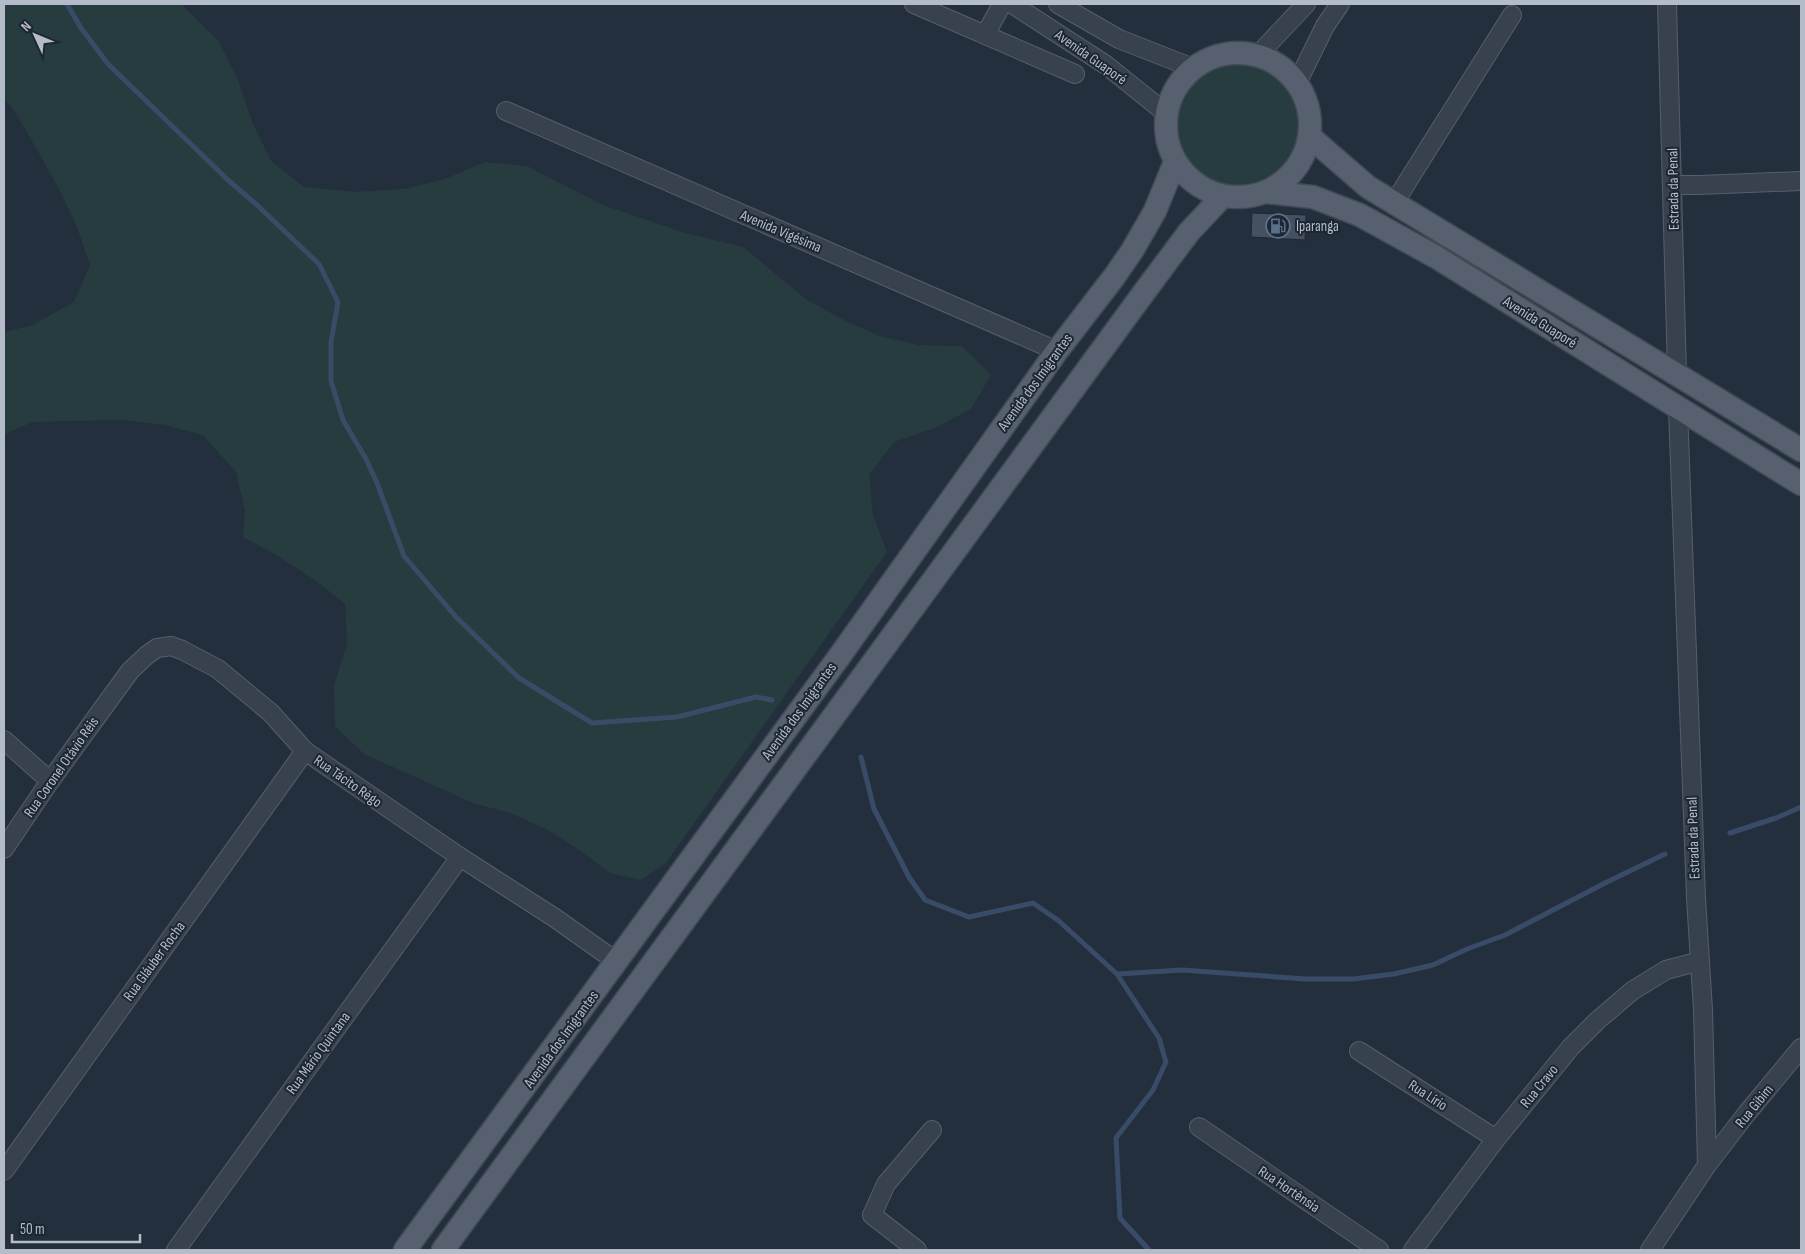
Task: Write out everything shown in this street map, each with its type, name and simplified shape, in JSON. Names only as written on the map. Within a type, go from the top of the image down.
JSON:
[{"type":"main road","points":[[1236,52],[1258,55],[1280,66],[1297,83],[1307,103],[1310,124],[1309,136],[1307,146],[1298,165],[1284,181],[1265,192],[1245,197],[1223,196],[1204,189],[1188,177],[1175,162],[1168,144],[1165,125],[1168,106],[1178,85],[1193,68],[1213,57],[1236,52]]},
{"type":"main road","name":"Avenida Guaporé","points":[[1309,136],[1368,187],[1801,450]]},
{"type":"main road","name":"Avenida dos Imigrantes","points":[[405,1250],[833,665],[1057,351],[1114,277],[1132,251],[1155,211],[1175,162]]},
{"type":"main road","name":"Avenida Guaporé","points":[[1265,192],[1313,197],[1360,215],[1436,257],[1801,484]]},
{"type":"main road","name":"Avenida dos Imigrantes","points":[[443,1250],[1189,232],[1223,196]]},
{"type":"street","points":[[914,4],[1074,74]]},
{"type":"street","points":[[985,35],[1002,4]]},
{"type":"street","name":"Avenida Guaporé","points":[[1012,4],[1106,65],[1167,114]]},
{"type":"street","name":"Avenida Guaporé","points":[[1058,4],[1119,39],[1193,68]]},
{"type":"street","points":[[1258,55],[1306,4]]},
{"type":"street","points":[[1297,83],[1325,26],[1340,4]]},
{"type":"street","name":"Estrada da Penal","points":[[1666,4],[1673,185],[1677,374]]},
{"type":"street","points":[[1394,202],[1512,15]]},
{"type":"street","name":"Avenida Vigésima","points":[[506,111],[1057,351]]},
{"type":"street","points":[[1673,185],[1801,181]]},
{"type":"street","name":"Estrada da Penal","points":[[1678,408],[1686,650],[1703,1010],[1707,1165]]},
{"type":"street","name":"Rua Tácito Rêgo","points":[[102,710],[130,671],[147,655],[158,648],[171,646],[182,650],[202,660],[240,686],[271,713],[304,751],[556,918],[617,962]]},
{"type":"street","name":"Rua Coronel Otávio Réis","points":[[4,849],[50,781],[102,710]]},
{"type":"street","points":[[4,740],[50,781]]},
{"type":"street","name":"Rua Gláuber Rocha","points":[[4,1172],[304,751]]},
{"type":"street","name":"Rua Mário Quintana","points":[[181,1248],[460,856]]},
{"type":"street","name":"Rua Cravo","points":[[1413,1250],[1496,1139],[1570,1048],[1598,1020],[1632,991],[1666,970],[1700,962]]},
{"type":"street","name":"Rua Gibim","points":[[1707,1165],[1801,1048]]},
{"type":"street","name":"Rua Lírio","points":[[1359,1051],[1496,1139]]},
{"type":"street","name":"Rua Hortênsia","points":[[1199,1128],[1379,1250]]},
{"type":"street","points":[[918,1250],[872,1215],[886,1184],[932,1130]]},
{"type":"street","points":[[1650,1250],[1707,1165]]},
{"type":"green space","points":[[4,4],[181,4],[218,40],[238,80],[253,124],[271,161],[304,187],[356,192],[404,189],[445,179],[485,162],[527,166],[603,205],[682,232],[743,247],[807,300],[842,319],[879,336],[919,345],[962,346],[991,375],[971,409],[935,428],[894,442],[869,475],[873,515],[887,552],[665,864],[641,880],[610,873],[546,829],[510,813],[473,803],[364,754],[335,726],[334,686],[347,643],[345,604],[296,568],[243,537],[245,511],[236,472],[203,435],[165,425],[120,420],[33,422],[4,434],[4,332],[33,325],[74,302],[90,265],[77,227],[59,189],[17,115],[4,98]]},
{"type":"green space","points":[[1237,63],[1261,68],[1282,81],[1295,102],[1300,126],[1295,150],[1282,171],[1261,184],[1237,189],[1213,184],[1192,171],[1179,150],[1174,126],[1179,102],[1192,81],[1213,68]]},
{"type":"building","name":"Iparanga","points":[[1252,213],[1306,215],[1305,240],[1251,237]]},
{"type":"waterway","points":[[67,4],[81,28],[108,64],[228,180],[319,264],[338,302],[331,342],[331,381],[343,420],[366,459],[377,483],[404,556],[456,617],[519,678],[592,723],[677,717],[756,697],[772,700]]},
{"type":"waterway","points":[[861,757],[874,809],[909,877],[925,900],[969,917],[1033,903],[1059,921],[1117,974],[1159,1038],[1166,1062],[1153,1090],[1116,1138],[1120,1218],[1149,1250]]},
{"type":"waterway","points":[[1730,833],[1776,818],[1801,807]]},
{"type":"waterway","points":[[1117,974],[1182,970],[1305,979],[1353,979],[1394,974],[1433,965],[1467,949],[1505,935],[1665,854]]},
{"type":"place","name":"Iparanga","points":[[1278,226]]}]
